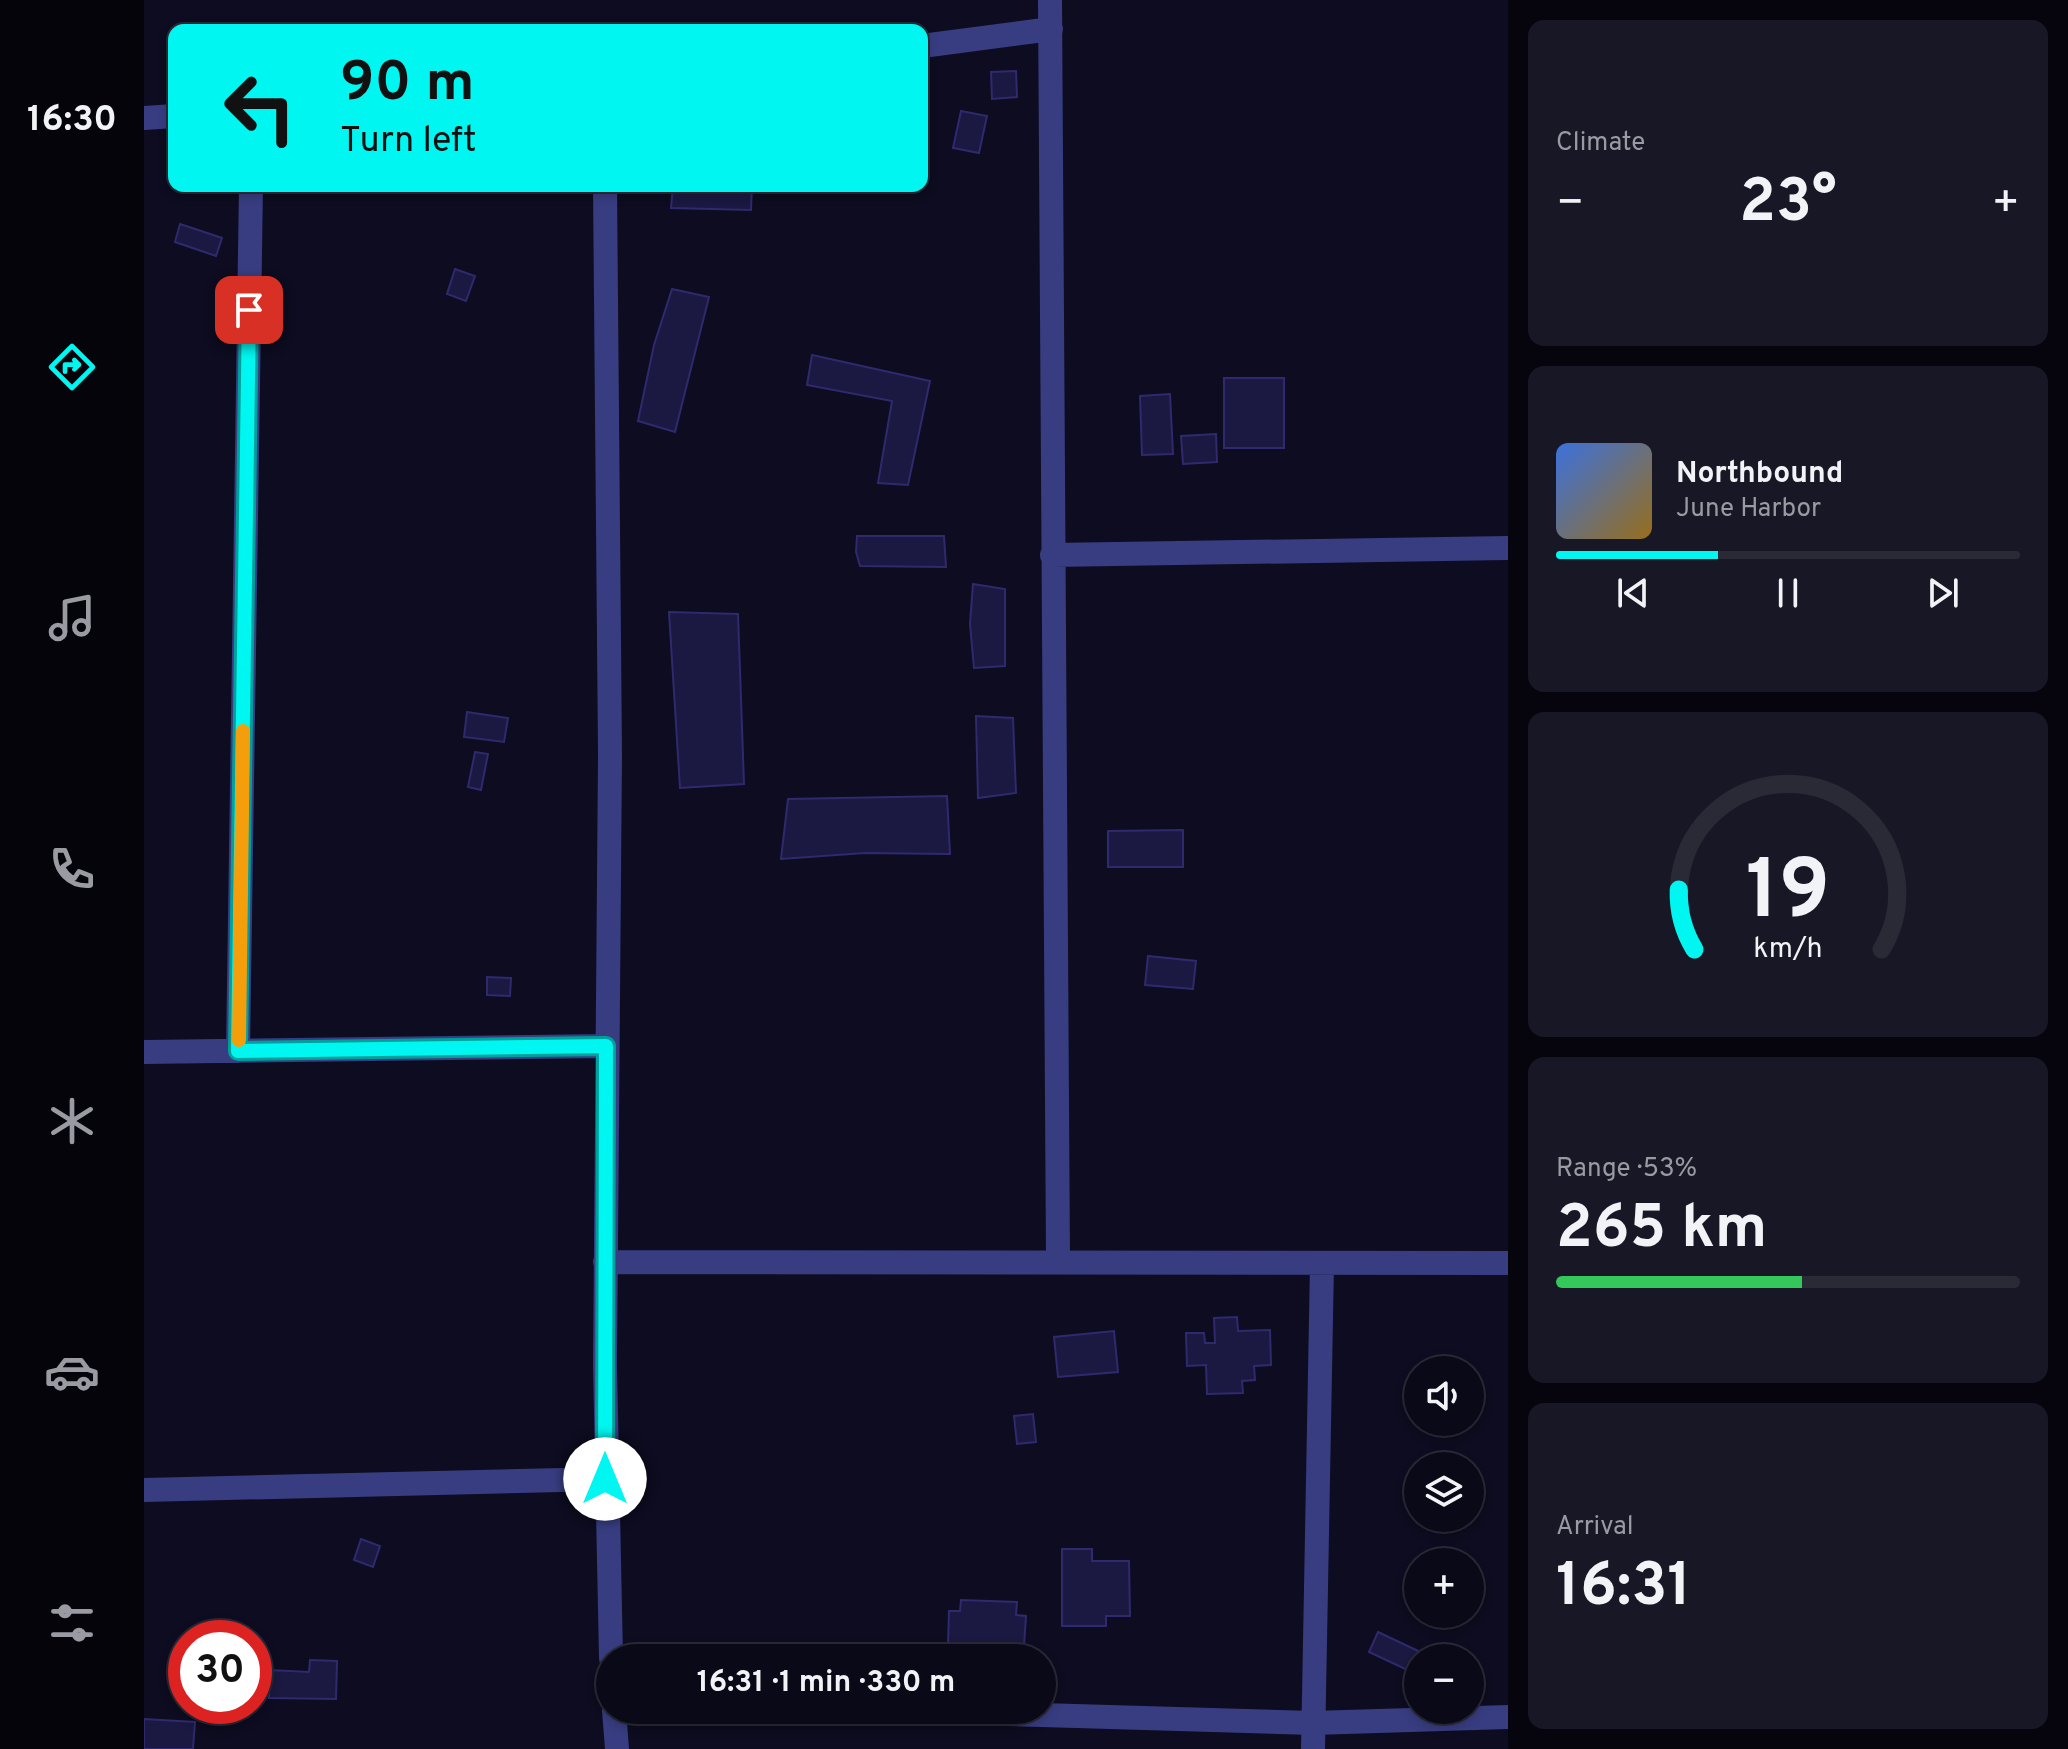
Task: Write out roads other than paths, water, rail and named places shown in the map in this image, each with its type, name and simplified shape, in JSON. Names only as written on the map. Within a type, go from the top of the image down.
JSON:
[{"type":"street","points":[[1050,0],[1058,1260]]},
{"type":"street","points":[[928,45],[1051,29]]},
{"type":"street","points":[[144,118],[168,116]]},
{"type":"street","points":[[238,1051],[251,192]]},
{"type":"street","points":[[605,192],[610,739],[605,1479],[611,1644]]},
{"type":"street","points":[[1052,555],[1508,548]]},
{"type":"street","points":[[144,1052],[606,1046]]},
{"type":"street","points":[[605,1262],[1058,1260],[1508,1263]]},
{"type":"street","points":[[1313,1749],[1322,1264]]},
{"type":"street","points":[[144,1490],[605,1479]]},
{"type":"street","points":[[1056,1715],[1313,1723],[1508,1717]]},
{"type":"street","points":[[615,1724],[617,1749]]}]
